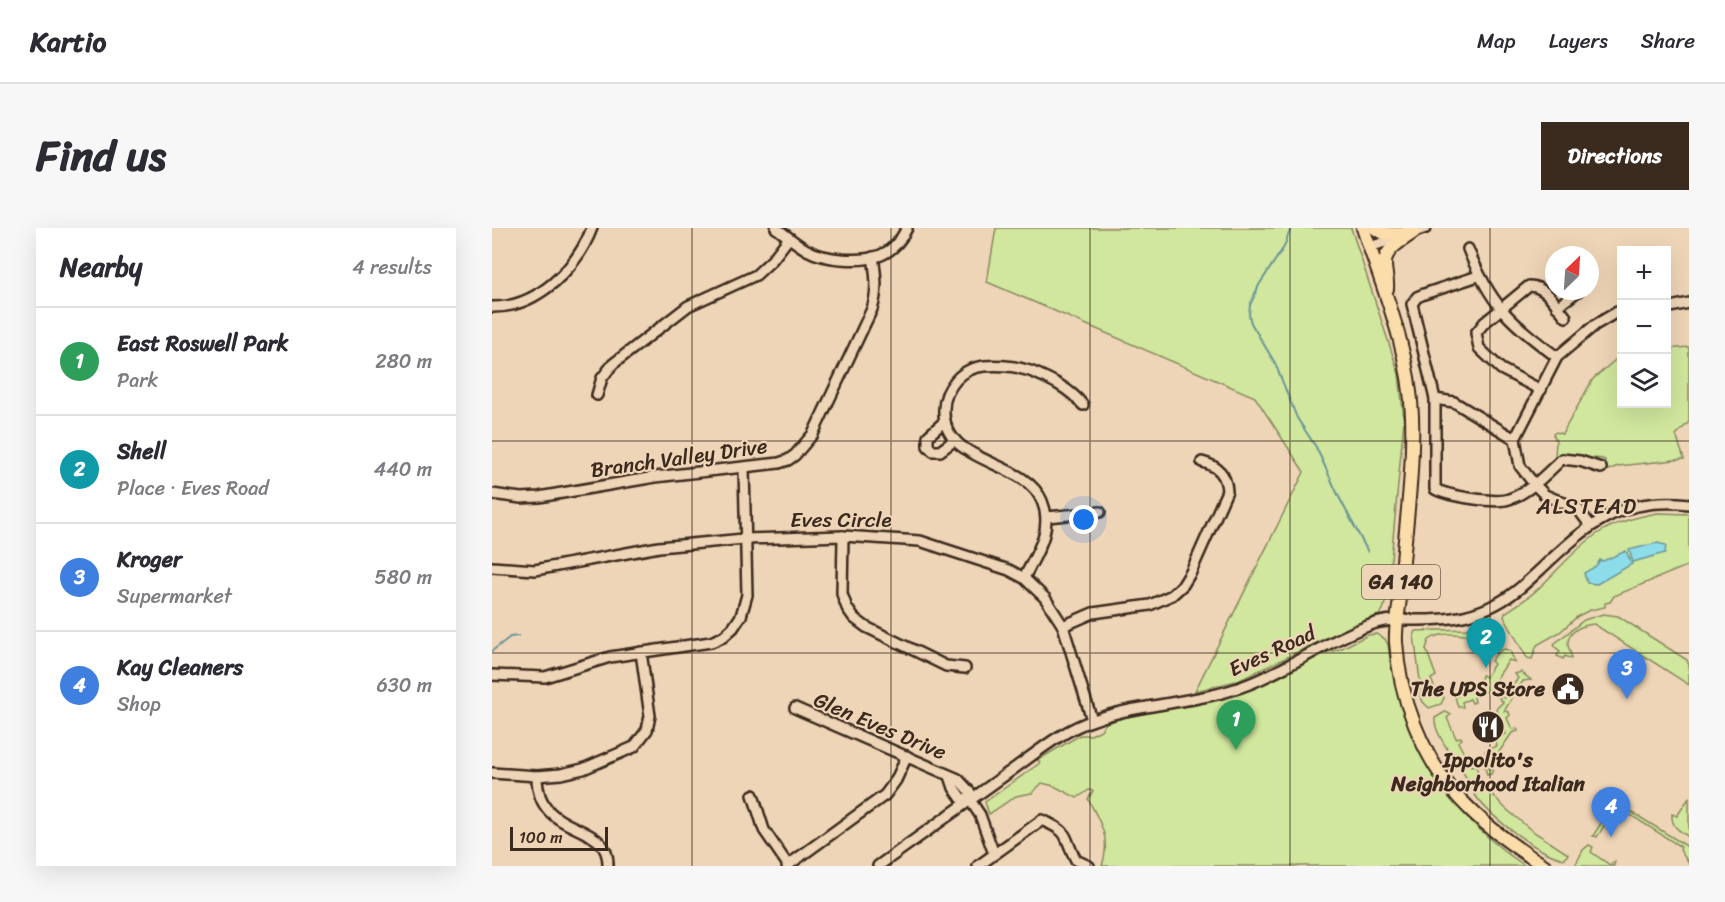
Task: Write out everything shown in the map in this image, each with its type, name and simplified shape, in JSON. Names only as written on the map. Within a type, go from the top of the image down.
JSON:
[{"type":"main road","name":"GA 140","points":[[1363,228],[1404,359],[1412,416],[1396,639],[1404,690],[1413,719],[1431,758],[1460,798],[1501,837],[1545,866]]},
{"type":"main road","points":[[1375,228],[1389,234],[1420,230]]},
{"type":"main road","points":[[1386,298],[1388,280],[1384,262],[1388,253],[1391,248],[1420,230]]},
{"type":"street","points":[[492,307],[520,303],[542,291],[573,262],[588,241],[592,228]]},
{"type":"street","points":[[776,228],[807,250],[824,257],[856,259],[880,256],[899,241],[907,228]]},
{"type":"street","points":[[1370,247],[1420,230]]},
{"type":"street","points":[[597,395],[602,378],[613,364],[688,306],[756,274],[772,260],[789,238]]},
{"type":"street","points":[[1468,249],[1478,276],[1501,310],[1516,327],[1557,357]]},
{"type":"street","name":"Branch Valley Drive","points":[[492,494],[521,498],[539,497],[655,477],[764,466],[788,460],[813,434],[872,309],[876,297],[877,281],[873,256]]},
{"type":"street","points":[[1478,276],[1424,294],[1417,297],[1412,304],[1435,399],[1435,489],[1445,495],[1506,500],[1534,484],[1562,459],[1580,461],[1601,468]]},
{"type":"street","points":[[1541,390],[1501,369],[1479,348],[1476,333],[1529,286],[1536,286],[1543,290],[1566,317]]},
{"type":"street","points":[[1557,307],[1566,300]]},
{"type":"street","points":[[1671,307],[1689,303]]},
{"type":"street","points":[[1590,525],[1578,509],[1545,495],[1534,484],[1520,466],[1515,439],[1557,357],[1595,325],[1617,312]]},
{"type":"street","points":[[1023,578],[1043,541],[1047,517],[1041,498],[1029,483],[966,449],[955,440],[945,421],[944,403],[952,384],[966,372],[984,366],[1012,366],[1028,370],[1066,388],[1083,405]]},
{"type":"street","points":[[1435,399],[1454,402],[1515,439]]},
{"type":"street","points":[[945,421],[928,436],[928,446],[933,451],[939,451],[955,440]]},
{"type":"street","points":[[1063,626],[1093,613],[1158,603],[1172,596],[1183,585],[1227,491],[1226,481],[1221,472],[1213,465],[1202,462]]},
{"type":"street","points":[[492,675],[545,676],[597,660],[711,642],[723,637],[734,628],[741,616],[747,595],[744,468]]},
{"type":"street","name":"Eves Road","points":[[878,866],[1054,740],[1092,720],[1121,712],[1199,699],[1232,690],[1376,623],[1398,620],[1453,619],[1491,607],[1523,585],[1570,540],[1590,525],[1637,505],[1670,502],[1689,504]]},
{"type":"street","points":[[1047,517],[1100,512]]},
{"type":"street","points":[[843,536],[842,594],[854,618],[866,627],[946,666],[965,668]]},
{"type":"street","name":"Eves Circle","points":[[492,567],[535,570],[659,547],[744,539],[843,536],[920,540],[993,563],[1023,578],[1045,598],[1063,626],[1092,720]]},
{"type":"street","points":[[492,773],[537,776],[561,774],[584,769],[627,751],[640,741],[647,730],[650,716],[641,652]]},
{"type":"street","name":"Glen Eves Drive","points":[[795,708],[958,779],[968,790],[970,800]]},
{"type":"street","points":[[753,795],[764,830],[787,866],[885,795],[896,780],[907,756]]},
{"type":"street","points":[[537,776],[539,796],[547,810],[557,818],[594,837],[607,854],[608,866]]},
{"type":"street","points":[[970,800],[980,815],[994,854]]},
{"type":"street","points":[[978,866],[1042,820],[1060,828],[1068,838],[1076,860],[1089,866]]},
{"type":"green space","points":[[996,228],[1351,228],[1399,374],[1404,420],[1388,592],[1383,610],[1379,615],[1240,680],[1195,691],[1304,472],[1255,397],[987,282]]},
{"type":"green space","points":[[1689,347],[1689,422],[1676,435],[1684,459],[1618,466],[1606,471],[1603,467],[1605,460],[1568,454],[1555,457],[1556,441],[1553,434],[1556,432],[1562,434],[1593,379],[1617,358],[1617,408],[1671,408],[1671,349]]},
{"type":"green space","points":[[1658,513],[1689,514],[1689,565],[1614,596],[1610,602],[1605,603],[1605,607],[1590,610],[1578,616],[1560,632],[1537,645],[1532,659],[1527,658],[1504,617],[1505,613],[1534,593],[1575,552],[1597,534],[1619,523]]},
{"type":"green space","points":[[1603,614],[1618,616],[1687,660],[1689,685],[1594,624],[1580,627],[1570,636],[1568,645],[1571,659],[1557,656],[1560,651],[1554,644],[1584,620]]},
{"type":"green space","points":[[1492,620],[1500,634],[1499,640],[1445,634],[1429,640],[1426,649],[1436,676],[1431,679],[1437,694],[1442,692],[1444,698],[1441,704],[1429,708],[1420,695],[1414,636],[1416,631],[1466,629]]},
{"type":"green space","points":[[1376,634],[1385,639],[1388,645],[1394,679],[1404,712],[1416,742],[1432,771],[1472,822],[1525,866],[1102,866],[1105,856],[1105,838],[1101,824],[1088,799],[1093,791],[1089,790],[1077,798],[1054,786],[1042,783],[1032,793],[1016,796],[989,814],[985,802],[1040,763],[1038,760],[1080,735],[1091,735],[1101,730],[1106,723],[1123,718],[1198,703],[1256,683],[1340,649],[1368,635]]},
{"type":"green space","points":[[1505,649],[1510,651],[1515,662],[1509,660],[1495,681],[1499,684],[1498,686],[1494,684],[1490,690],[1474,697],[1475,702],[1472,703],[1470,699],[1462,702],[1463,707],[1458,707],[1455,697],[1479,686],[1482,675],[1486,677],[1494,664],[1491,661]]},
{"type":"green space","points":[[1521,672],[1531,680],[1523,681],[1504,711],[1509,712],[1510,715],[1507,718],[1512,729],[1517,728],[1518,731],[1512,733],[1488,768],[1493,770],[1491,774],[1487,775],[1483,760],[1488,755],[1485,751],[1497,746],[1495,740],[1506,734],[1496,709],[1503,702],[1499,698],[1501,696],[1505,698],[1518,678],[1515,674]]},
{"type":"green space","points":[[1445,712],[1451,714],[1447,718],[1456,738],[1461,737],[1462,739],[1458,742],[1471,766],[1476,764],[1479,780],[1505,808],[1531,830],[1568,854],[1565,859],[1554,856],[1528,842],[1480,802],[1437,731],[1435,718]]},
{"type":"green space","points":[[1689,798],[1689,837],[1679,831],[1672,814],[1677,816]]},
{"type":"green space","points":[[1617,803],[1688,847],[1689,864],[1680,850],[1681,847],[1626,812],[1612,816],[1597,837],[1593,836],[1612,805]]},
{"type":"green space","points":[[1589,845],[1593,847],[1591,852],[1610,865],[1615,861],[1614,866],[1575,866],[1583,850]]},
{"type":"water","points":[[1657,543],[1666,545],[1665,553],[1633,562],[1629,550]]},
{"type":"water","points":[[1626,551],[1632,564],[1597,584],[1587,583],[1584,573],[1596,566],[1600,560],[1603,561]]},
{"type":"waterway","points":[[1291,228],[1284,247],[1259,285],[1250,305],[1249,315],[1251,323],[1275,363],[1297,418],[1316,447],[1368,552]]},
{"type":"waterway","points":[[492,651],[510,637],[518,636]]},
{"type":"place","name":"Shell","points":[[1486,668]]},
{"type":"place","name":"The UPS Store","points":[[1568,689]]},
{"type":"place","name":"Kroger","points":[[1627,699]]},
{"type":"place","name":"Ippolito's Neighborhood Italian","points":[[1488,727]]},
{"type":"place","name":"East Roswell Park","points":[[1236,750]]},
{"type":"place","name":"Kay Cleaners","points":[[1611,837]]},
{"type":"district","name":"ALSTEAD","points":[[1587,506]]}]
